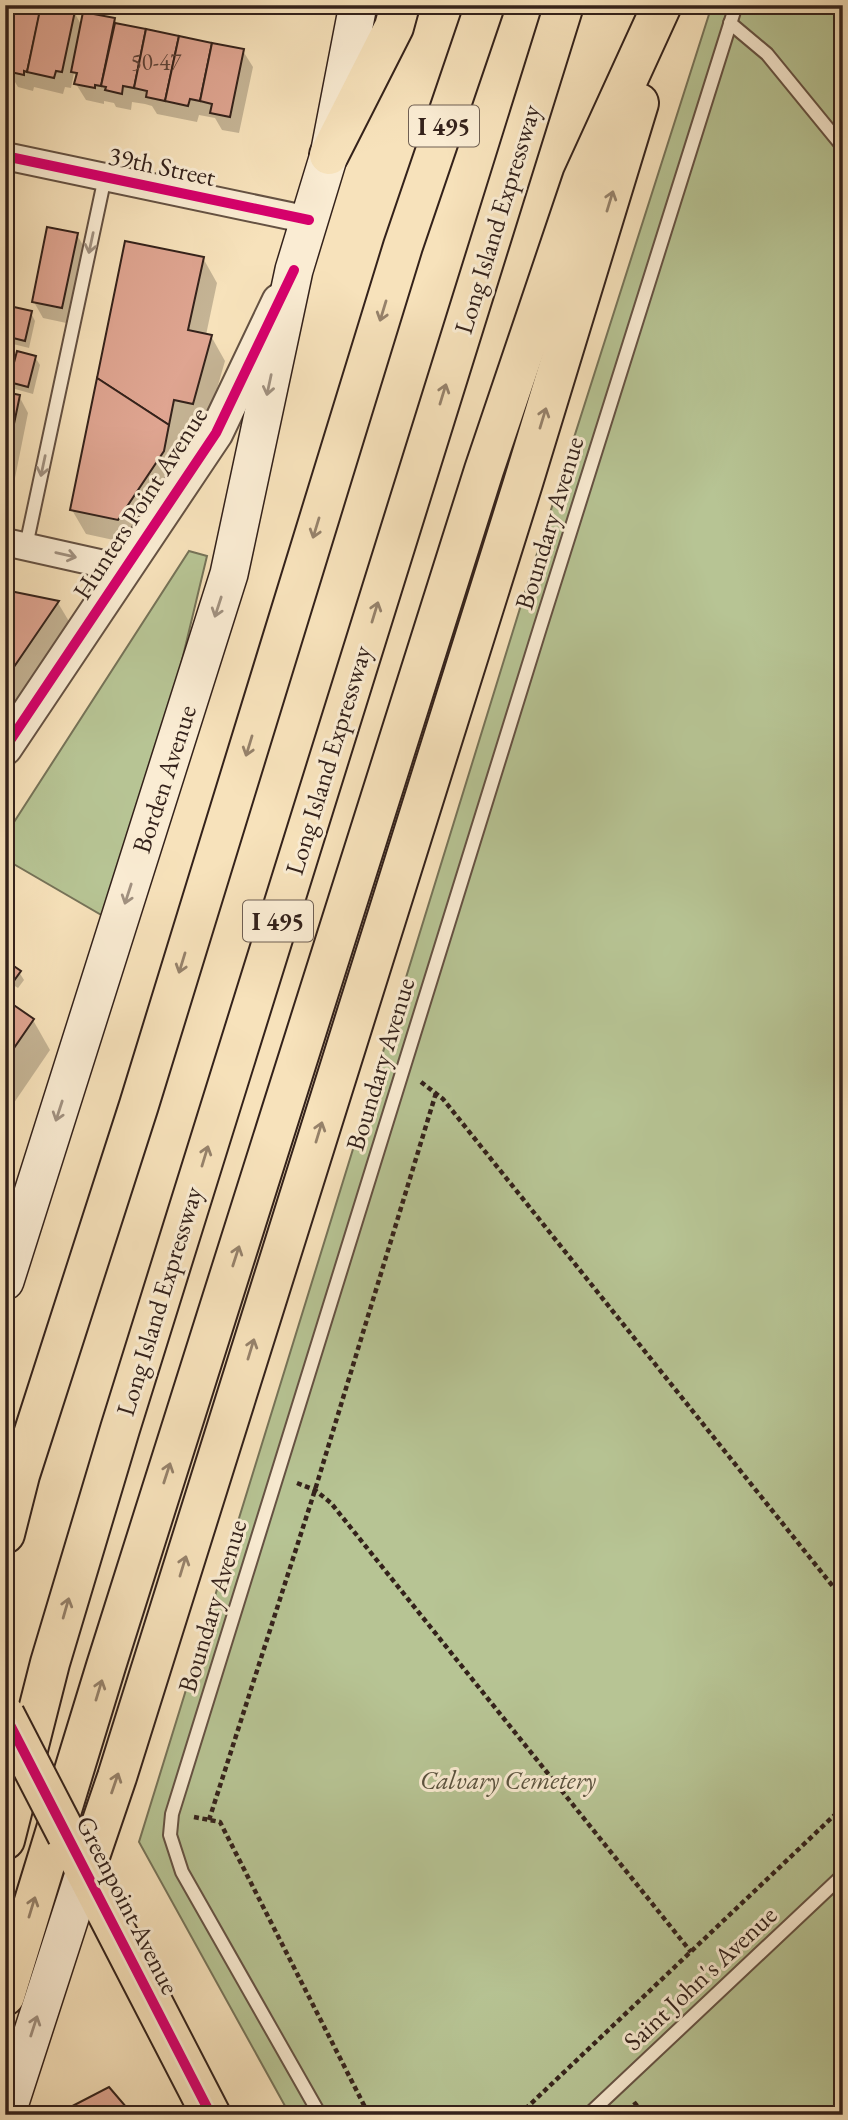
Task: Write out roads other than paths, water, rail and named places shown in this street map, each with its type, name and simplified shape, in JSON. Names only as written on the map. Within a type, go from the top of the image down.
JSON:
[{"type":"main road","name":"Borden Avenue","points":[[5,1281],[229,574],[294,270],[329,155],[358,5]]},
{"type":"main road","points":[[329,155],[394,27],[400,5]]},
{"type":"main road","points":[[403,246],[457,5]]},
{"type":"main road","name":"I 495","points":[[5,1534],[20,1475],[139,1105],[403,246],[485,5]]},
{"type":"main road","name":"Long Island Expressway","points":[[5,1840],[50,1664],[120,1429],[564,5]]},
{"type":"main road","points":[[5,1996],[106,1666],[484,470],[582,180],[662,5]]},
{"type":"main road","points":[[6,2115],[121,1763],[535,444],[612,196],[667,5]]},
{"type":"main road","points":[[5,1511],[20,1475]]},
{"type":"main road","name":"Greenpoint Avenue","points":[[5,1715],[211,2115]]},
{"type":"street","name":"39th Street","points":[[5,156],[309,220]]},
{"type":"street","name":"Hunters Point Avenue","points":[[5,748],[216,433],[294,270]]},
{"type":"street","points":[[15,544],[126,569]]},
{"type":"lane","name":"Boundary Avenue","points":[[320,2115],[182,1872],[170,1835],[172,1814],[736,5]]},
{"type":"lane","points":[[730,23],[767,54],[843,147]]},
{"type":"lane","points":[[15,544],[105,177]]},
{"type":"lane","name":"Saint John's Avenue","points":[[588,2115],[843,1875]]},
{"type":"park label","name":"Calvary Cemetery","points":[[508,1780]]}]
